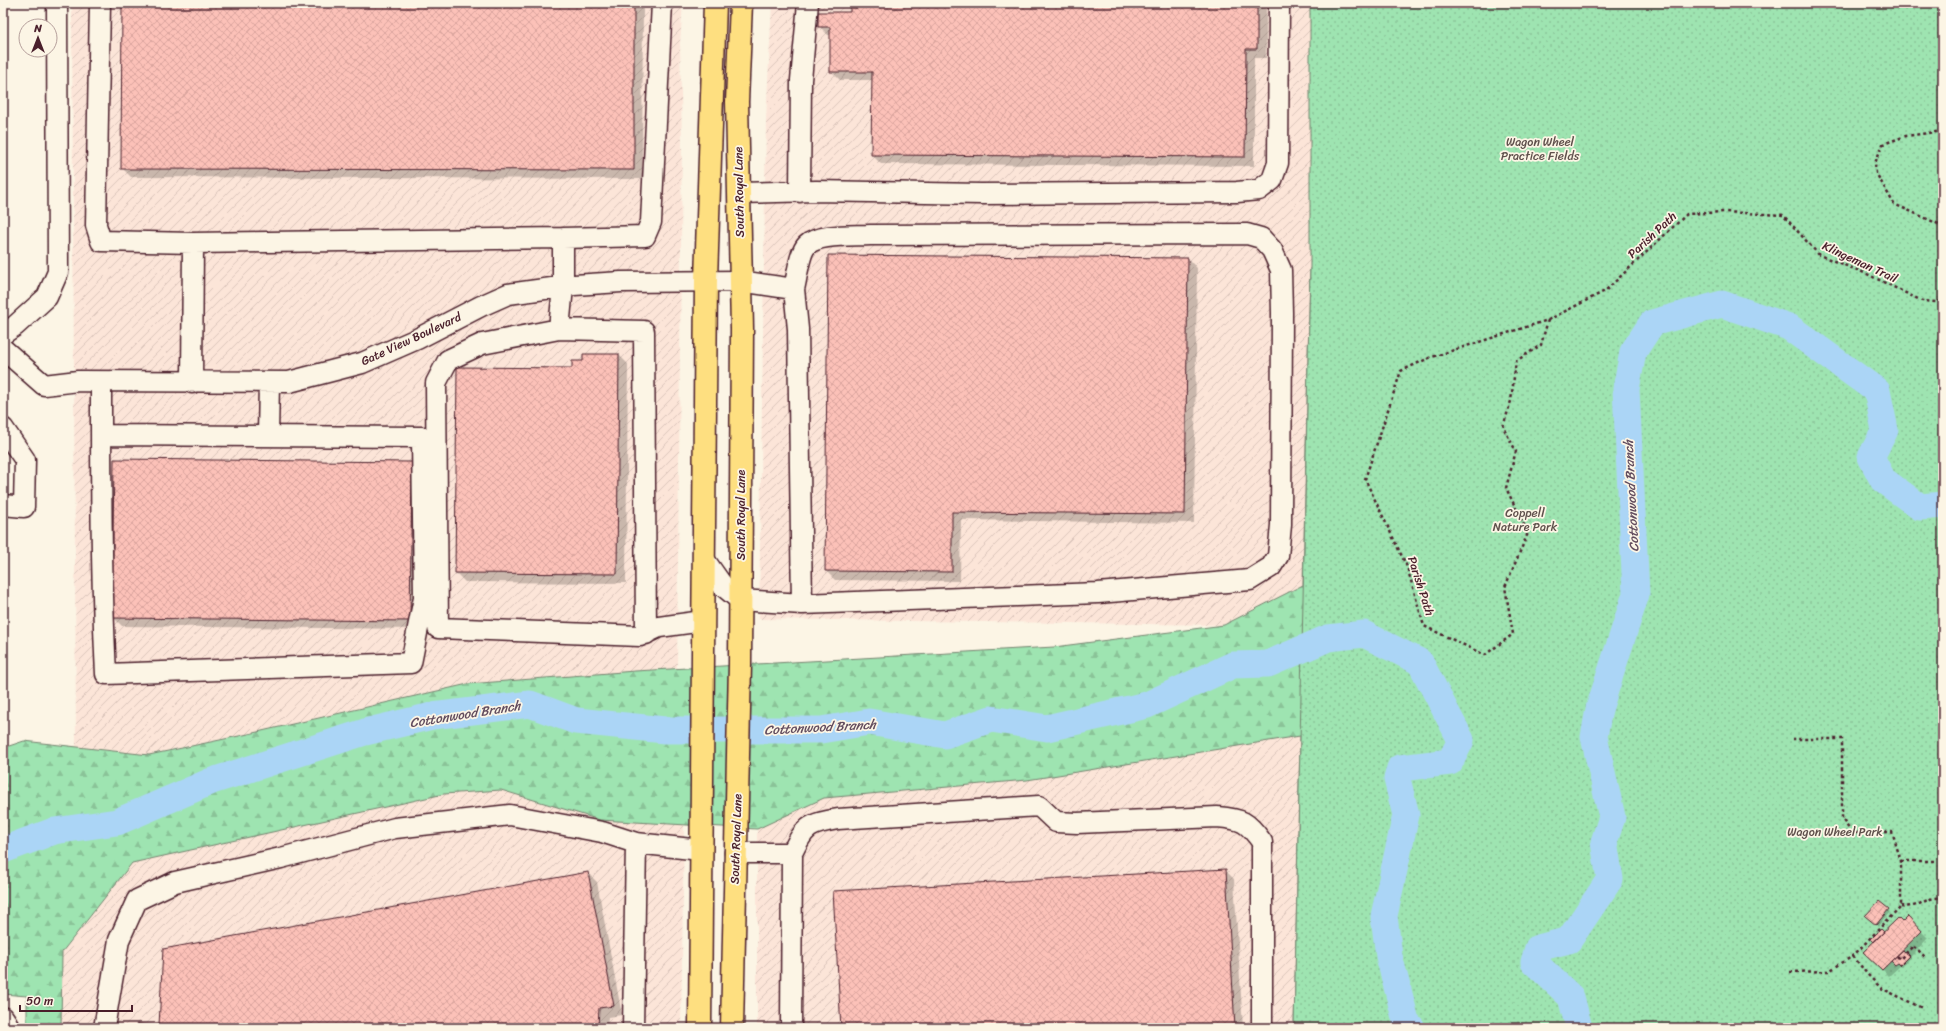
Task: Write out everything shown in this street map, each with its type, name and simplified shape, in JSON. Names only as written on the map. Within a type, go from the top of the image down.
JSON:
[{"type":"main road","points":[[700,1028],[706,280],[715,3]]},
{"type":"main road","name":"South Royal Lane","points":[[732,1028],[733,914],[740,664],[742,337],[737,102],[742,3]]},
{"type":"main road","points":[[702,850],[717,861],[727,877],[733,914]]},
{"type":"street","points":[[7,326],[47,297],[58,272],[57,3]]},
{"type":"street","points":[[100,3],[96,225],[101,242],[194,243],[644,236],[651,222],[662,3]]},
{"type":"street","points":[[800,192],[801,80],[808,3]]},
{"type":"street","points":[[740,193],[800,192],[989,194],[1237,192],[1259,190],[1272,180],[1278,163],[1279,3]]},
{"type":"street","points":[[704,558],[723,586],[740,600],[802,604],[1105,592],[1250,580],[1271,567],[1278,556],[1281,525],[1281,270],[1272,250],[1261,238],[1247,234],[878,235],[820,238],[807,245],[800,261],[794,289],[798,329],[802,604]]},
{"type":"street","points":[[559,329],[563,287],[563,238]]},
{"type":"street","points":[[192,383],[194,243]]},
{"type":"street","name":"Gate View Boulevard","points":[[3,349],[44,385],[78,381],[192,383],[289,382],[362,363],[417,339],[481,306],[508,294],[621,282],[706,280],[740,281],[794,289]]},
{"type":"street","points":[[646,634],[644,331],[559,329],[482,344],[448,360],[436,383],[438,628],[640,636],[646,634],[660,627],[703,621]]},
{"type":"street","points":[[102,382],[102,435],[103,622],[106,674],[411,663],[424,598],[422,437],[102,435]]},
{"type":"street","points":[[268,436],[269,382]]},
{"type":"street","points":[[3,428],[25,460],[24,507],[3,506]]},
{"type":"street","points":[[791,1028],[792,853],[801,834],[815,823],[838,819],[1039,806],[1056,822],[1077,823],[1217,817],[1237,819],[1252,828],[1262,842],[1262,1028]]},
{"type":"street","points":[[104,1028],[119,940],[137,900],[175,882],[281,858],[395,828],[510,815],[602,832],[636,843],[702,850]]},
{"type":"street","points":[[633,1028],[636,843]]},
{"type":"street","points":[[735,853],[792,853]]},
{"type":"street","points":[[3,1018],[7,1023],[7,1028]]},
{"type":"path","points":[[1943,131],[1906,136],[1884,144],[1875,163],[1876,173],[1894,204],[1943,226]]},
{"type":"path","name":"Parish Path","points":[[1548,320],[1541,345],[1516,361],[1511,402],[1503,427],[1516,451],[1506,488],[1528,533],[1505,587],[1513,634],[1485,655],[1424,626],[1407,567],[1364,479],[1401,371],[1429,358],[1548,320],[1605,291],[1688,214],[1724,212],[1783,215]]},
{"type":"path","name":"Klingeman Trail","points":[[1783,215],[1819,255],[1867,274],[1922,301],[1938,302],[1943,300]]},
{"type":"path","points":[[1790,972],[1830,972],[1839,964],[1853,956],[1901,906],[1901,861],[1892,832],[1852,833],[1842,819],[1842,739],[1793,739]]},
{"type":"path","points":[[1901,861],[1934,861]]},
{"type":"path","points":[[1901,906],[1913,908],[1933,897],[1943,898]]},
{"type":"path","points":[[1897,956],[1900,958],[1913,946],[1926,959]]},
{"type":"path","points":[[1853,956],[1867,974],[1881,988],[1922,1008]]},
{"type":"shaded area","points":[[72,3],[683,3],[680,43],[682,142],[677,668],[468,684],[149,755],[76,747]]},
{"type":"shaded area","points":[[772,3],[1310,3],[1310,268],[1303,585],[1224,625],[759,619],[766,120]]},
{"type":"shaded area","points":[[1300,736],[1294,1028],[757,1028],[757,829],[824,798],[1027,780]]},
{"type":"shaded area","points":[[501,790],[600,820],[684,825],[681,1028],[61,1028],[62,952],[132,863],[444,794]]},
{"type":"green space","name":"Coppell Nature Park","points":[[1310,3],[1943,3],[1943,1028],[1294,1028],[1310,268]]},
{"type":"green space","points":[[1943,3],[1294,1028],[1300,736],[1027,780],[824,798],[757,829],[600,820],[501,790],[444,794],[132,863],[62,952],[61,1028],[27,1028],[27,996],[3,994],[3,748],[24,741],[149,755],[468,684],[635,671],[1054,647],[1224,625],[1303,585],[1310,268]]},
{"type":"building","points":[[122,3],[634,3],[634,170],[121,169]]},
{"type":"building","points":[[850,3],[1257,3],[1257,49],[1246,49],[1245,157],[871,155],[872,72],[830,72],[830,27],[818,27],[818,12],[850,12]]},
{"type":"building","points":[[828,255],[1188,258],[1185,514],[952,512],[952,572],[825,571]]},
{"type":"building","points":[[583,354],[619,354],[617,574],[455,573],[457,367],[572,368],[572,361],[583,361]]},
{"type":"building","points":[[114,459],[412,462],[410,621],[112,618]]},
{"type":"building","points":[[1226,869],[1235,1028],[841,1028],[833,891]]},
{"type":"building","points":[[588,872],[614,1006],[599,1008],[598,1028],[138,1028],[138,1024],[159,1026],[163,949]]},
{"type":"building","points":[[1879,901],[1889,909],[1876,925],[1865,916]]},
{"type":"building","points":[[1908,916],[1922,931],[1882,970],[1863,952],[1898,918],[1902,922]]},
{"type":"building","points":[[1881,929],[1884,932],[1874,942],[1871,939]]},
{"type":"building","points":[[1903,950],[1909,956],[1900,965],[1898,963],[1895,965],[1891,961]]},
{"type":"waterway","name":"Cottonwood Branch","points":[[1579,1028],[1571,997],[1534,962],[1538,948],[1569,940],[1610,879],[1604,842],[1612,817],[1594,737],[1599,709],[1636,594],[1626,389],[1633,352],[1652,323],[1722,304],[1789,327],[1877,391],[1885,430],[1871,457],[1883,480],[1920,507],[1943,505]]},
{"type":"waterway","name":"Cottonwood Branch","points":[[3,850],[54,831],[117,822],[212,781],[365,732],[432,716],[530,704],[576,721],[665,730],[821,730],[869,722],[945,735],[991,719],[1047,728],[1147,705],[1233,665],[1268,664],[1328,638],[1364,634],[1420,662],[1461,740],[1450,762],[1400,768],[1397,779],[1406,815],[1384,916],[1389,956],[1406,1021],[1412,1028]]},
{"type":"park label","name":"Wagon Wheel Practice Fields","points":[[1540,149]]},
{"type":"park label","name":"Wagon Wheel Park","points":[[1835,832]]}]
